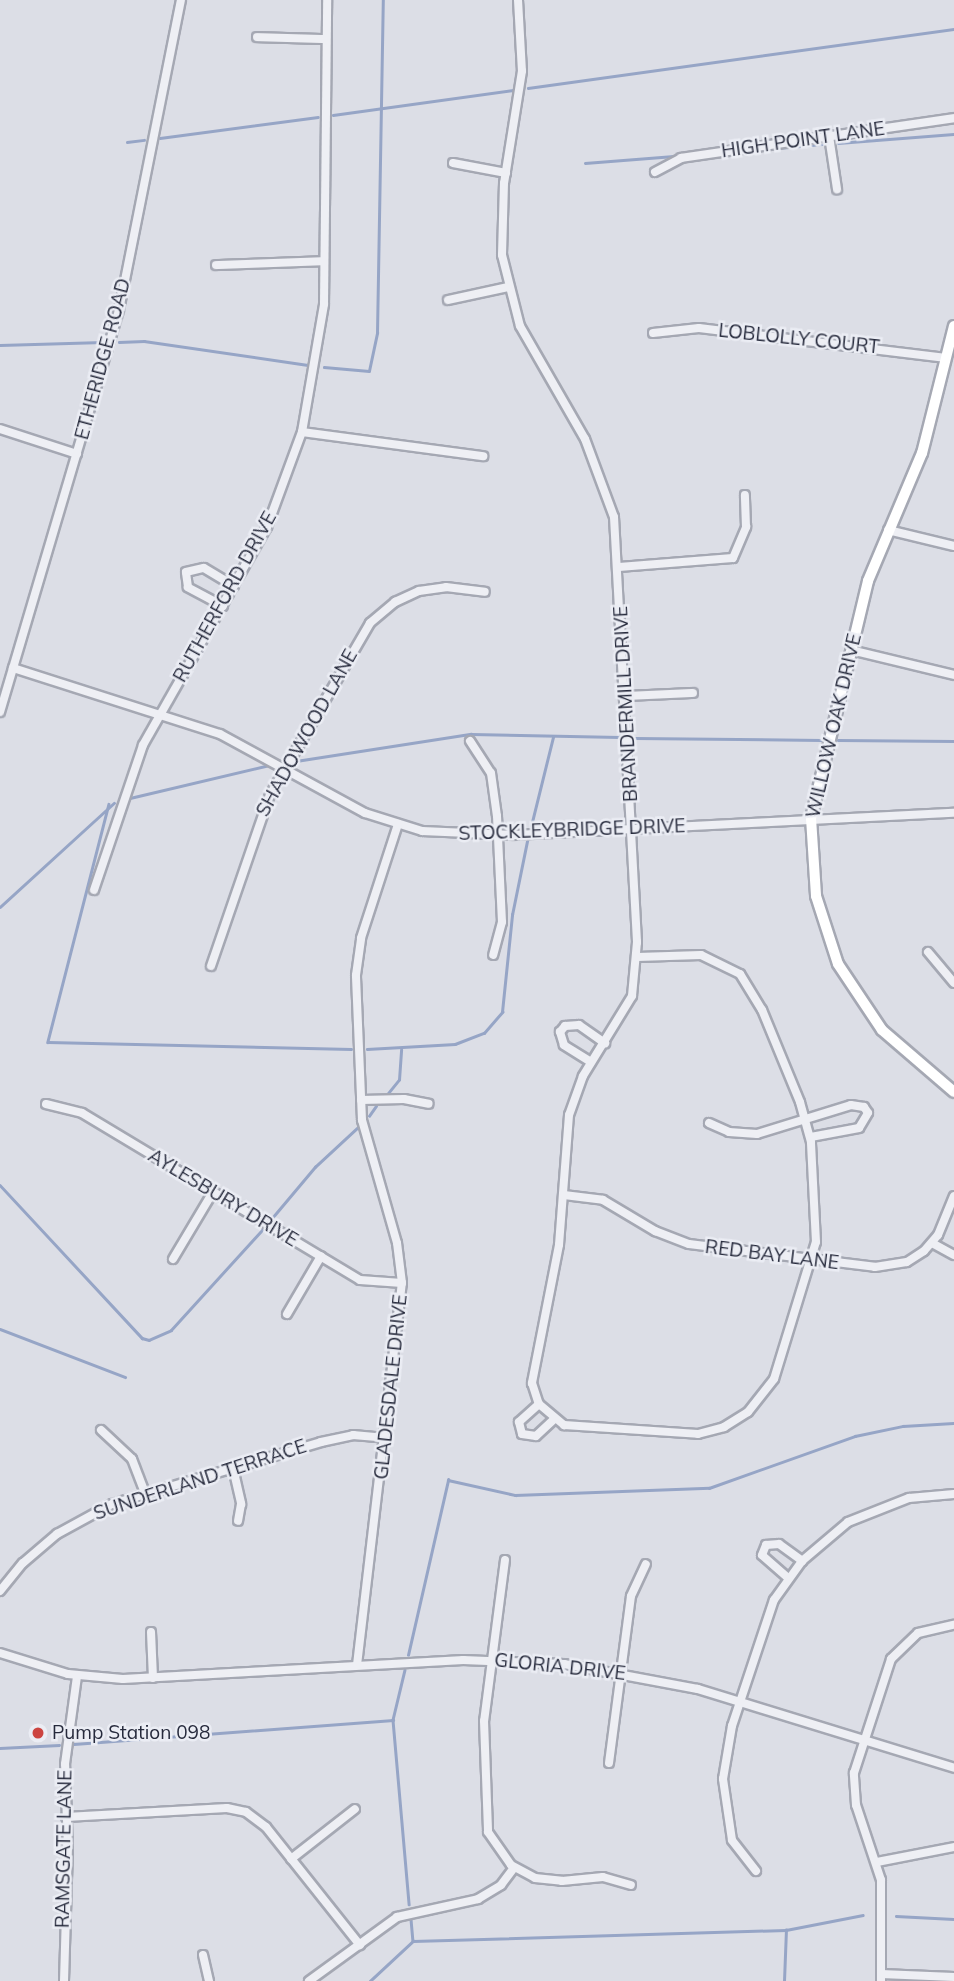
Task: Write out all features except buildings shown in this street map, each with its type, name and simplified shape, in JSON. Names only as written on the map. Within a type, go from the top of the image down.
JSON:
[{"type":"street","name":"ETHERIDGE ROAD","points":[[0,712],[119,310],[181,0]]},
{"type":"street","name":"RUTHERFORD DRIVE","points":[[94,890],[126,789],[159,713],[267,527],[302,432],[319,349],[324,261],[327,0]]},
{"type":"street","name":"BRANDERMILL DRIVE","points":[[518,0],[522,71],[506,173],[501,230],[508,287],[524,336],[595,459],[614,517],[619,567],[637,957],[632,996],[591,1062],[569,1115],[559,1245],[532,1371],[542,1408]]},
{"type":"street","points":[[257,37],[326,38]]},
{"type":"street","name":"HIGH POINT LANE","points":[[655,172],[681,158],[954,118]]},
{"type":"street","points":[[829,136],[837,189]]},
{"type":"street","points":[[453,163],[506,173]]},
{"type":"street","points":[[216,265],[324,261]]},
{"type":"street","points":[[448,300],[508,287]]},
{"type":"street","name":"WILLOW OAK DRIVE","points":[[954,326],[922,453],[869,581],[811,818],[816,896],[838,964],[883,1030],[954,1092]]},
{"type":"street","name":"LOBLOLLY COURT","points":[[653,333],[699,328],[946,358]]},
{"type":"street","points":[[0,429],[77,454]]},
{"type":"street","points":[[302,432],[483,456]]},
{"type":"street","points":[[619,567],[733,558],[742,546],[746,527],[745,495]]},
{"type":"street","points":[[888,530],[954,546]]},
{"type":"street","points":[[223,606],[188,587],[187,572],[204,568],[234,586]]},
{"type":"street","name":"SHADOWOOD LANE","points":[[211,966],[252,838],[285,767],[362,635],[388,606],[432,588],[485,592]]},
{"type":"street","points":[[851,650],[954,676]]},
{"type":"street","name":"STOCKLEYBRIDGE DRIVE","points":[[13,668],[220,734],[285,767],[365,813],[438,833],[497,835],[954,813]]},
{"type":"street","points":[[625,696],[693,693]]},
{"type":"street","points":[[470,741],[491,773],[502,922],[493,955]]},
{"type":"street","name":"GLADESDALE DRIVE","points":[[357,1665],[386,1438],[402,1283],[397,1243],[365,1134],[361,1100],[359,949],[398,824]]},
{"type":"street","points":[[928,951],[954,983]]},
{"type":"street","points":[[554,1419],[536,1436],[522,1434],[519,1422],[542,1408],[554,1419],[582,1429],[687,1434],[711,1431],[737,1420],[763,1397],[774,1379],[812,1261],[817,1196],[811,1137],[759,1002],[740,974],[701,955],[637,957]]},
{"type":"street","points":[[591,1062],[564,1045],[560,1032],[565,1026],[579,1025],[605,1043]]},
{"type":"street","points":[[361,1100],[404,1099],[429,1104]]},
{"type":"street","name":"AYLESBURY DRIVE","points":[[46,1104],[82,1114],[360,1280],[402,1283]]},
{"type":"street","points":[[709,1123],[729,1132],[757,1134],[851,1105],[864,1107],[868,1113],[859,1128],[811,1137]]},
{"type":"street","points":[[173,1259],[213,1192]]},
{"type":"street","name":"RED BAY LANE","points":[[564,1195],[603,1200],[655,1231],[689,1244],[812,1261],[890,1267],[907,1262],[932,1243],[954,1196]]},
{"type":"street","points":[[932,1243],[954,1255]]},
{"type":"street","points":[[287,1314],[321,1256]]},
{"type":"street","points":[[101,1430],[132,1459],[145,1493]]},
{"type":"street","name":"SUNDERLAND TERRACE","points":[[0,1591],[23,1563],[63,1530],[97,1510],[145,1493],[345,1436],[386,1438]]},
{"type":"street","points":[[233,1468],[241,1504],[238,1521]]},
{"type":"street","points":[[756,1871],[732,1840],[724,1801],[725,1758],[739,1702],[765,1620],[787,1577],[827,1537],[863,1514],[909,1498],[954,1494]]},
{"type":"street","points":[[787,1577],[762,1555],[766,1545],[779,1544],[802,1561]]},
{"type":"street","points":[[505,1560],[491,1659],[483,1754],[486,1820],[494,1844],[514,1868],[548,1881],[603,1877],[631,1885]]},
{"type":"street","points":[[610,1763],[633,1589],[646,1564]]},
{"type":"street","points":[[954,1625],[918,1633],[895,1654],[854,1773],[854,1796],[877,1862],[881,1977],[954,1977]]},
{"type":"street","points":[[151,1632],[153,1678]]},
{"type":"street","name":"GLORIA DRIVE","points":[[0,1653],[35,1667],[77,1676],[153,1678],[491,1659],[621,1672],[739,1702],[954,1768]]},
{"type":"street","name":"RAMSGATE LANE","points":[[64,1981],[65,1764],[77,1676]]},
{"type":"street","points":[[66,1817],[237,1809],[259,1819],[360,1945]]},
{"type":"street","points":[[292,1858],[355,1809]]},
{"type":"street","points":[[877,1862],[954,1847]]},
{"type":"street","points":[[309,1981],[405,1913],[490,1893],[514,1868]]},
{"type":"street","points":[[203,1955],[209,1981]]},
{"type":"waterway","points":[[324,367],[369,371],[377,333],[383,0]]},
{"type":"waterway","points":[[528,88],[954,29]]},
{"type":"waterway","points":[[333,115],[513,90]]},
{"type":"waterway","points":[[160,138],[318,117]]},
{"type":"waterway","points":[[838,143],[954,134]]},
{"type":"waterway","points":[[127,142],[144,140]]},
{"type":"waterway","points":[[778,148],[822,144]]},
{"type":"waterway","points":[[585,163],[674,156]]},
{"type":"waterway","points":[[119,342],[144,341],[309,365]]},
{"type":"waterway","points":[[0,345],[103,342]]},
{"type":"waterway","points":[[296,761],[471,734],[619,737]]},
{"type":"waterway","points":[[531,826],[553,737]]},
{"type":"waterway","points":[[635,738],[821,740]]},
{"type":"waterway","points":[[838,740],[954,741]]},
{"type":"waterway","points":[[130,798],[270,765]]},
{"type":"waterway","points":[[0,907],[114,803]]},
{"type":"waterway","points":[[109,804],[48,1042],[351,1049]]},
{"type":"waterway","points":[[367,1049],[455,1044],[484,1033],[502,1012],[512,915],[527,841]]},
{"type":"waterway","points":[[385,1097],[399,1080],[401,1050]]},
{"type":"waterway","points":[[369,1116],[376,1106]]},
{"type":"waterway","points":[[272,1218],[315,1167],[357,1128]]},
{"type":"waterway","points":[[0,1185],[142,1338],[149,1340],[171,1330],[262,1230]]},
{"type":"waterway","points":[[0,1329],[125,1377]]},
{"type":"waterway","points":[[408,1655],[448,1480],[515,1495],[709,1488],[855,1436],[903,1426],[954,1423]]},
{"type":"waterway","points":[[405,1670],[393,1720],[409,1904]]},
{"type":"waterway","points":[[74,1744],[393,1720]]},
{"type":"waterway","points":[[0,1748],[59,1745]]},
{"type":"waterway","points":[[370,1981],[413,1941],[786,1930],[863,1915]]},
{"type":"waterway","points":[[896,1916],[954,1919]]},
{"type":"waterway","points":[[411,1919],[413,1941]]},
{"type":"waterway","points":[[784,1981],[786,1930]]},
{"type":"place","name":"Pump Station 098","points":[[38,1733]]}]
